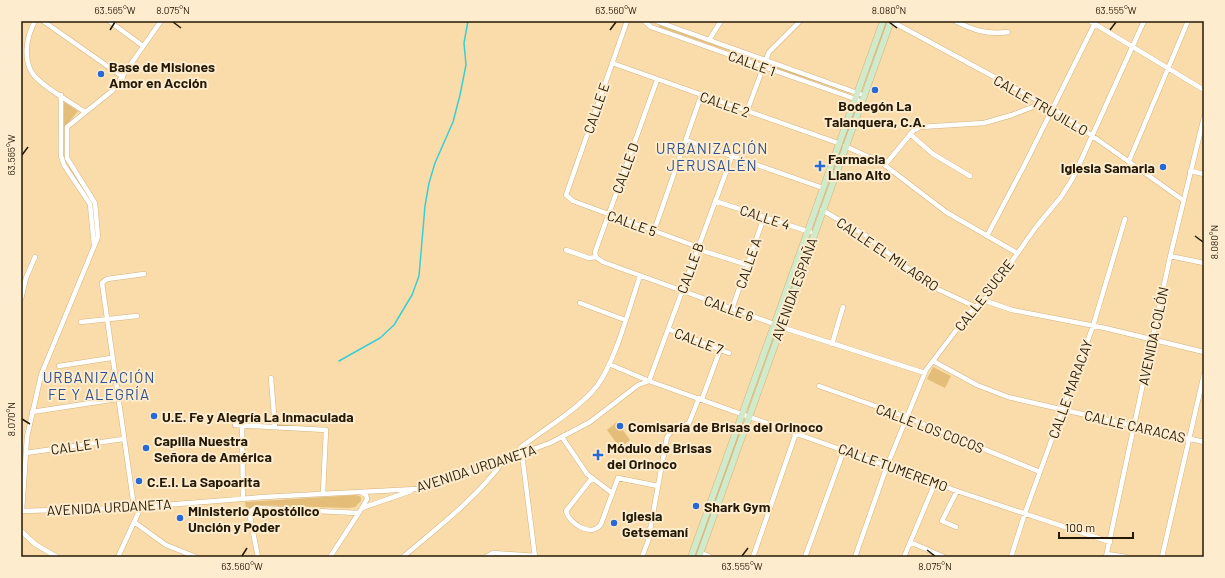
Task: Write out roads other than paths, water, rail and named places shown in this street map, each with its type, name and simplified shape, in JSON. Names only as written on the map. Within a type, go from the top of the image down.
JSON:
[{"type":"main road","name":"AVENIDA ESPAÑA","points":[[691,557],[838,143],[883,21]]},
{"type":"main road","name":"AVENIDA ESPAÑA","points":[[700,555],[822,210],[891,21]]},
{"type":"street","points":[[36,21],[28,35],[27,43],[30,66],[36,77],[85,112]]},
{"type":"street","points":[[43,21],[122,77]]},
{"type":"street","points":[[108,21],[143,46]]},
{"type":"street","points":[[22,511],[27,437],[44,364],[98,237],[95,203],[66,156],[67,127],[112,91],[161,21]]},
{"type":"street","name":"CALLE E","points":[[567,196],[567,191],[627,21]]},
{"type":"street","name":"CALLE 1","points":[[644,21],[651,27],[861,102]]},
{"type":"street","name":"CALLE 1","points":[[656,21],[864,95]]},
{"type":"street","points":[[709,40],[721,21]]},
{"type":"street","points":[[747,111],[765,60],[772,49],[800,21]]},
{"type":"street","name":"CALLE TRUJILLO","points":[[891,21],[1053,109],[1092,134],[1183,200]]},
{"type":"street","points":[[955,21],[979,32],[996,34],[1008,32]]},
{"type":"street","points":[[1090,21],[1204,90]]},
{"type":"street","name":"CALLE SUCRE","points":[[855,557],[887,466],[924,373],[970,312],[983,300],[1017,252],[1065,191],[1079,165],[1144,21]]},
{"type":"street","points":[[1129,161],[1188,21]]},
{"type":"street","points":[[987,236],[1053,109],[1095,23]]},
{"type":"street","name":"CALLE 2","points":[[612,63],[701,96],[838,143]]},
{"type":"street","name":"CALLE D","points":[[596,257],[595,252],[657,80]]},
{"type":"street","points":[[61,95],[61,156],[64,166],[89,202],[94,245]]},
{"type":"street","points":[[654,231],[701,96]]},
{"type":"street","points":[[885,165],[910,134],[920,127],[973,125],[998,120],[1043,104]]},
{"type":"street","name":"AVENIDA COLÓN","points":[[1107,556],[1170,256],[1204,117]]},
{"type":"street","points":[[910,134],[933,154],[970,176]]},
{"type":"street","points":[[686,140],[822,188]]},
{"type":"street","points":[[846,146],[885,165],[946,212],[1017,252]]},
{"type":"street","name":"CALLE B","points":[[649,380],[732,156]]},
{"type":"street","points":[[1190,171],[1204,174]]},
{"type":"street","name":"CALLE 5","points":[[567,196],[573,201],[698,248],[748,265]]},
{"type":"street","name":"CALLE 4","points":[[715,201],[814,234]]},
{"type":"street","name":"CALLE EL MILAGRO","points":[[822,210],[865,235],[931,286],[976,307]]},
{"type":"street","name":"CALLE A","points":[[732,309],[764,217]]},
{"type":"street","name":"CALLE MARACAY","points":[[1011,557],[1025,513],[1093,326],[1125,219]]},
{"type":"street","name":"CALLE 6","points":[[566,250],[589,258],[596,257],[602,262],[774,324]]},
{"type":"street","points":[[1170,256],[1204,263]]},
{"type":"street","points":[[21,299],[26,278],[35,257]]},
{"type":"street","points":[[134,507],[117,398],[102,286],[103,281],[107,279],[144,274]]},
{"type":"street","points":[[514,456],[521,447],[587,397],[596,387],[609,364],[640,276]]},
{"type":"street","points":[[983,300],[1012,310],[1093,326],[1204,352]]},
{"type":"street","points":[[580,302],[625,320]]},
{"type":"street","points":[[832,344],[843,307]]},
{"type":"street","points":[[81,322],[137,316]]},
{"type":"street","points":[[781,327],[924,373]]},
{"type":"street","name":"CALLE 7","points":[[668,330],[729,354]]},
{"type":"street","points":[[642,557],[647,546],[668,435],[689,423],[720,350]]},
{"type":"street","points":[[59,366],[112,358]]},
{"type":"street","name":"CALLE CARACAS","points":[[933,361],[971,382],[993,392],[1013,398],[1204,442]]},
{"type":"street","name":"CALLE TUMEREMO","points":[[609,364],[700,399],[887,466],[1110,542]]},
{"type":"street","points":[[1162,557],[1204,374]]},
{"type":"street","points":[[271,378],[275,427]]},
{"type":"street","name":"AVENIDA URDANETA","points":[[22,511],[141,507],[323,493],[416,489],[522,454],[562,436],[594,419],[638,385],[649,380]]},
{"type":"street","name":"CALLE LOS COCOS","points":[[819,386],[906,417],[1040,472]]},
{"type":"street","points":[[32,412],[117,398]]},
{"type":"street","points":[[235,425],[326,430],[323,493]]},
{"type":"street","points":[[242,425],[243,499]]},
{"type":"street","points":[[753,557],[796,433]]},
{"type":"street","points":[[562,436],[592,478],[612,493]]},
{"type":"street","name":"CALLE 1","points":[[26,453],[123,438]]},
{"type":"street","points":[[805,557],[844,450]]},
{"type":"street","points":[[486,557],[493,554],[535,556],[522,454]]},
{"type":"street","points":[[402,557],[456,513],[489,480],[504,460]]},
{"type":"street","points":[[592,478],[566,510],[566,514],[574,523],[588,530],[599,527],[618,478],[658,486]]},
{"type":"street","points":[[904,557],[935,483]]},
{"type":"street","points":[[362,508],[416,489]]},
{"type":"street","points":[[956,527],[942,521],[957,490]]},
{"type":"street","points":[[330,557],[358,512],[366,502],[367,497],[360,492]]},
{"type":"street","points":[[118,557],[141,507]]},
{"type":"street","points":[[258,557],[250,517],[251,511],[255,508],[358,512]]},
{"type":"street","points":[[134,522],[158,540],[184,555],[196,557]]},
{"type":"street","points":[[21,531],[35,544],[57,557]]},
{"type":"street","points":[[910,542],[944,557]]},
{"type":"street","points":[[700,555],[710,557]]},
{"type":"street","points":[[1107,556],[1126,557]]},
{"type":"waterway","points":[[339,361],[380,338],[394,325],[412,295],[419,276],[425,206],[429,183],[435,163],[453,122],[460,95],[466,65],[464,43],[468,21]]},
{"type":"place","name":"Base de Misiones Amor en Acción","points":[[101,74]]},
{"type":"place","name":"Bodegón La Talanquera, C.A.","points":[[875,90]]},
{"type":"place","name":"Farmacia Llano Alto","points":[[820,166]]},
{"type":"place","name":"Iglesia Samaria","points":[[1163,167]]},
{"type":"place","name":"U.E. Fe y Alegría La Inmaculada","points":[[154,416]]},
{"type":"place","name":"Comisaría de Brisas del Orinoco","points":[[620,426]]},
{"type":"place","name":"Capilla Nuestra Señora de América","points":[[146,448]]},
{"type":"place","name":"Módulo de Brisas del Orinoco","points":[[598,455]]},
{"type":"place","name":"C.E.I. La Sapoarita","points":[[139,481]]},
{"type":"place","name":"Shark Gym","points":[[696,506]]},
{"type":"place","name":"Ministerio Apostólico Unción y Poder","points":[[180,518]]},
{"type":"place","name":"Iglesia Getsemaní","points":[[614,523]]},
{"type":"district","name":"URBANIZACIÓN JERUSALÉN","points":[[712,156]]},
{"type":"district","name":"URBANIZACIÓN FE Y ALEGRÍA","points":[[99,386]]}]
